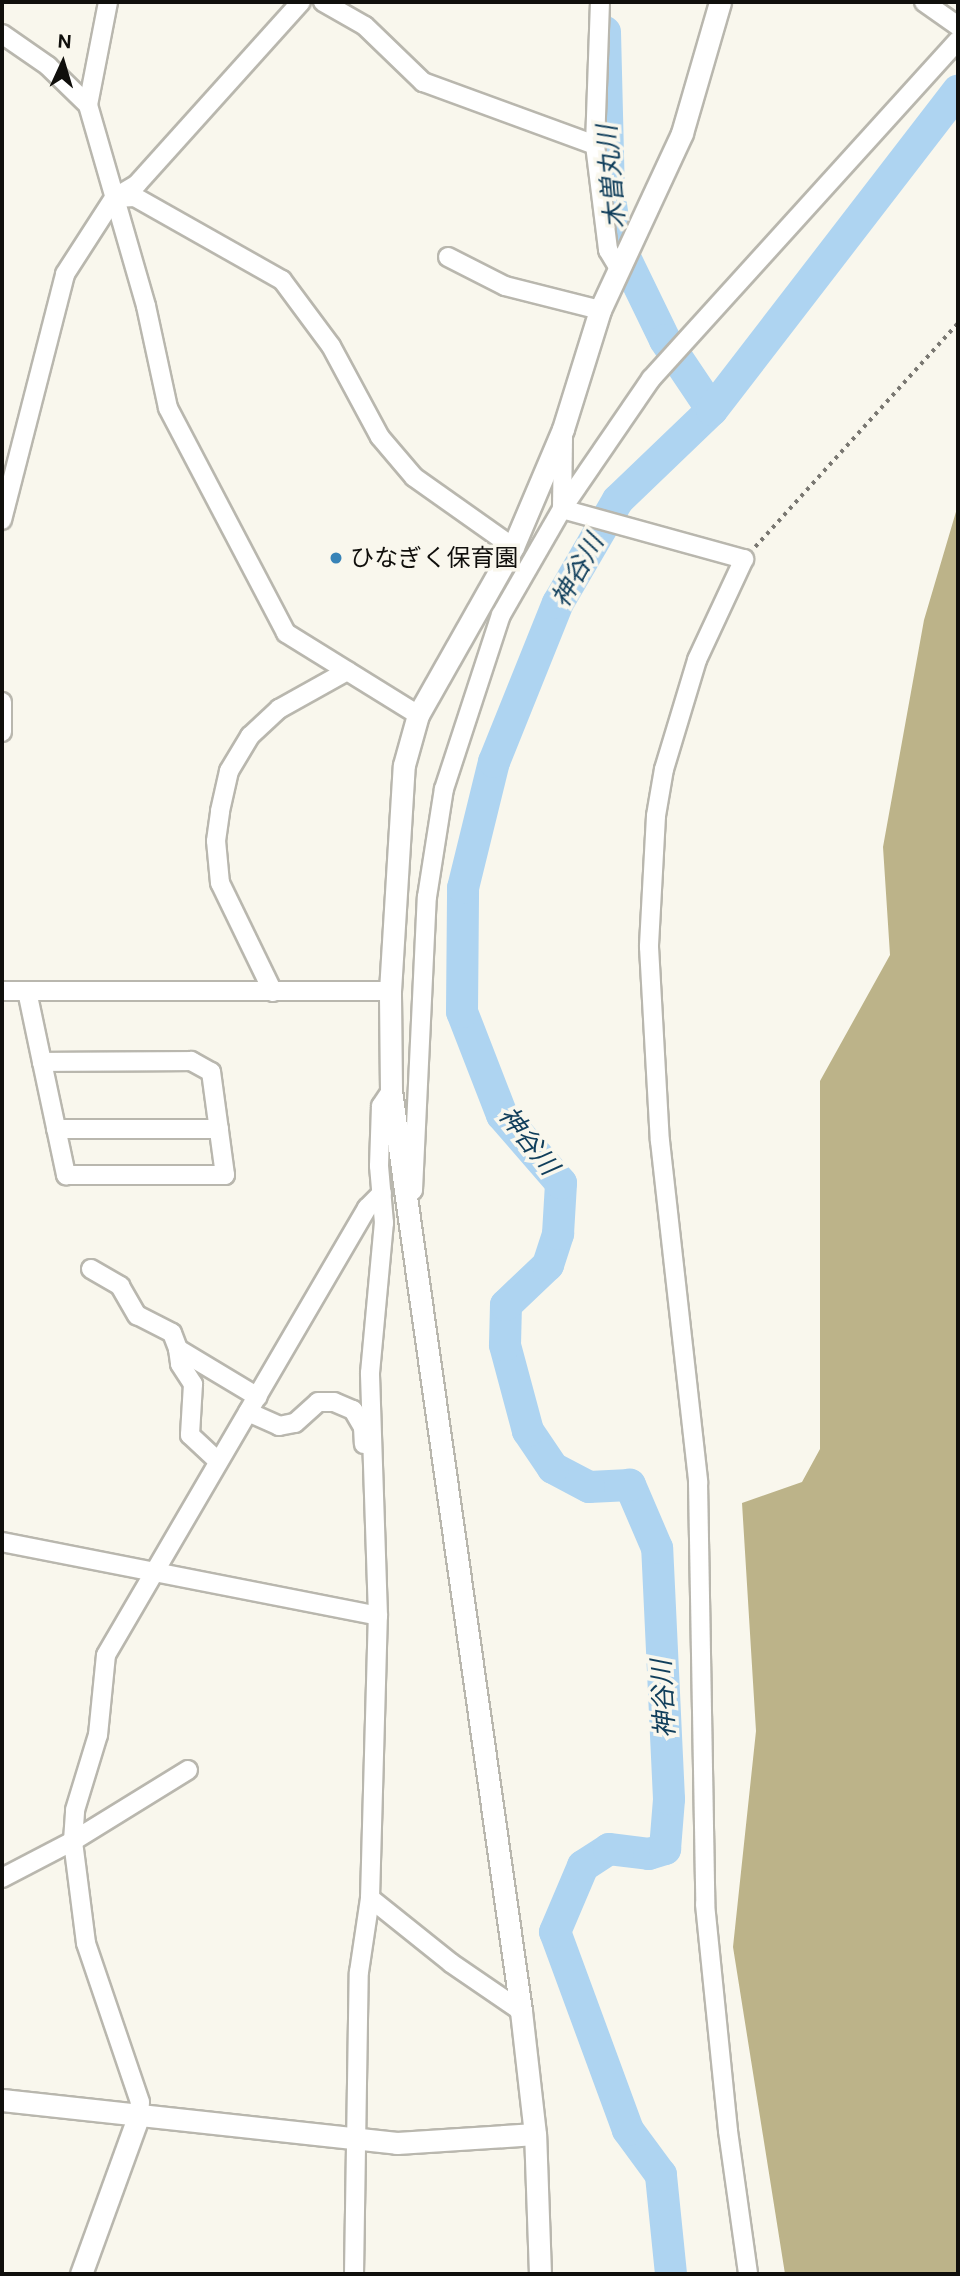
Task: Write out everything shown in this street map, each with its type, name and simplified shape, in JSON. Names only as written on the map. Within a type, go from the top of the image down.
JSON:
[{"type":"street","points":[[108,2],[88,105],[146,306],[168,408],[286,633],[418,715]]},
{"type":"street","points":[[2,520],[65,274],[114,198],[137,184],[301,2]]},
{"type":"street","points":[[323,2],[365,26],[423,82],[596,145]]},
{"type":"street","points":[[600,2],[596,145],[608,250],[619,268]]},
{"type":"street","points":[[540,2274],[534,2134],[521,2011],[391,1091],[390,990],[404,765],[418,715],[513,547],[563,429],[600,310],[682,133],[720,2]]},
{"type":"street","points":[[924,2],[958,26]]},
{"type":"street","points":[[2,34],[48,66],[88,105]]},
{"type":"street","points":[[405,1197],[413,1190],[427,897],[444,789],[501,615],[562,509],[651,379],[958,40]]},
{"type":"street","points":[[114,198],[135,197],[282,281],[331,346],[380,437],[414,477],[513,547]]},
{"type":"street","points":[[448,257],[505,286],[600,310]]},
{"type":"street","points":[[562,509],[563,429]]},
{"type":"street","points":[[562,509],[742,559],[697,660],[664,769],[656,816],[649,947],[660,1141],[698,1482],[705,1904],[728,2131],[748,2274]]},
{"type":"street","points":[[273,992],[220,883],[216,841],[229,771],[250,736],[279,709],[347,671]]},
{"type":"street","points":[[2,702],[2,732]]},
{"type":"street","points":[[2,991],[390,990]]},
{"type":"street","points":[[27,991],[65,1175],[225,1175],[211,1072],[191,1061],[42,1062]]},
{"type":"street","points":[[354,2274],[359,2139],[359,1972],[370,1898],[378,1616],[370,1373],[382,1262],[381,1106],[391,1091]]},
{"type":"street","points":[[56,1129],[219,1129]]},
{"type":"street","points":[[81,2274],[139,2115],[140,2102],[86,1943],[73,1841],[75,1810],[98,1735],[106,1655],[156,1574],[217,1460],[253,1405],[367,1208],[382,1193]]},
{"type":"street","points":[[92,1269],[120,1286],[137,1315],[172,1333],[180,1364],[193,1384],[190,1435],[217,1460]]},
{"type":"street","points":[[178,1349],[279,1426],[295,1423],[318,1402],[334,1402],[352,1410],[363,1426],[364,1453],[373,1454]]},
{"type":"street","points":[[2,1542],[378,1616]]},
{"type":"street","points":[[2,1878],[73,1841],[188,1770]]},
{"type":"street","points":[[370,1898],[451,1964],[521,2011]]},
{"type":"street","points":[[2,2101],[397,2143],[534,2134]]},
{"type":"path","points":[[742,559],[790,502],[958,323]]},
{"type":"shaded area","points":[[958,505],[958,2274],[785,2274],[733,1947],[756,1731],[742,1503],[802,1482],[820,1449],[820,1081],[890,955],[883,847],[924,620]]},
{"type":"waterway","name":"木曽丸川","points":[[605,32],[609,191],[616,239],[665,340],[712,410]]},
{"type":"waterway","name":"神谷川","points":[[671,2274],[661,2175],[628,2130],[555,1932],[583,1866],[609,1849],[649,1854],[665,1849],[669,1799],[657,1548],[630,1485],[589,1487],[553,1468],[528,1431],[505,1345],[506,1305],[548,1265],[558,1234],[561,1183],[502,1115],[462,1012],[463,888],[494,762],[558,603],[618,500],[712,410],[958,91]]},
{"type":"place","name":"ひなぎく保育園","points":[[336,558]]}]
